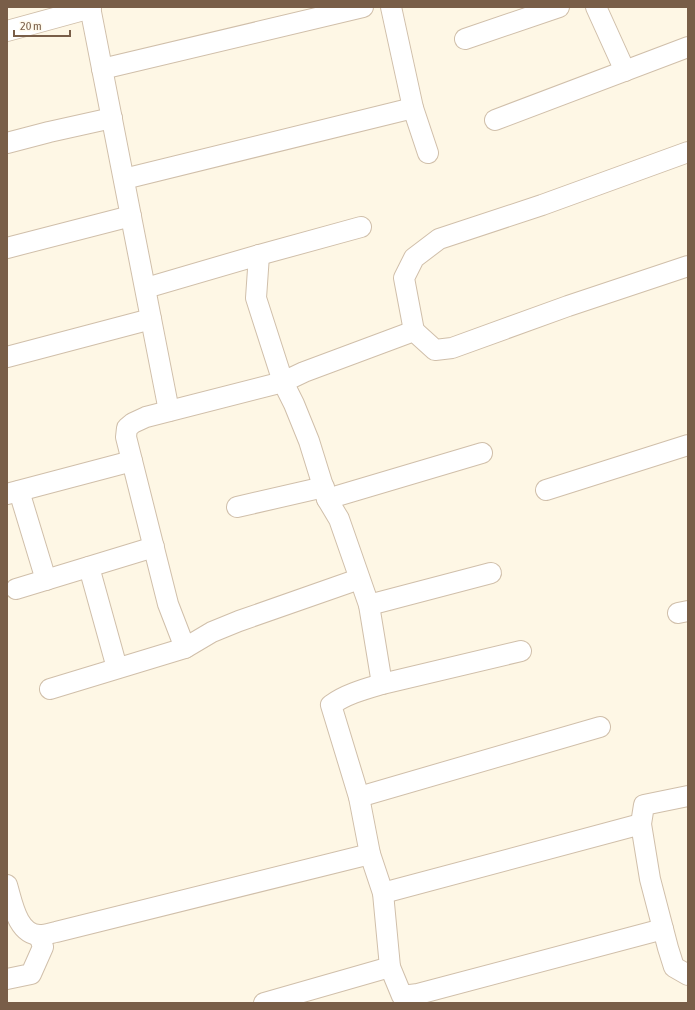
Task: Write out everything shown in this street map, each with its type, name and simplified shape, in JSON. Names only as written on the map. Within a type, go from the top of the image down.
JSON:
[{"type":"street","points":[[102,69],[363,7]]},
{"type":"street","points":[[391,7],[413,108],[428,152]]},
{"type":"street","points":[[465,39],[559,7]]},
{"type":"street","points":[[596,7],[625,71]]},
{"type":"street","points":[[7,31],[90,8],[169,411]]},
{"type":"street","points":[[495,120],[688,47]]},
{"type":"street","points":[[124,179],[413,108]]},
{"type":"street","points":[[7,143],[112,118]]},
{"type":"street","points":[[688,152],[439,240],[414,258],[404,278],[414,331],[435,350],[452,348],[568,306],[688,266]]},
{"type":"street","points":[[7,248],[131,216]]},
{"type":"street","points":[[146,288],[259,255],[360,228]]},
{"type":"street","points":[[259,255],[256,298],[283,382],[309,441],[325,493],[339,520],[369,605],[382,684]]},
{"type":"street","points":[[7,357],[151,319]]},
{"type":"street","points":[[185,648],[168,604],[126,437],[127,428],[133,423],[146,417],[283,382],[304,372],[414,331]]},
{"type":"street","points":[[546,490],[688,446]]},
{"type":"street","points":[[237,507],[325,493],[482,453]]},
{"type":"street","points":[[46,580],[13,493],[132,461]]},
{"type":"street","points":[[16,589],[154,547]]},
{"type":"street","points":[[89,567],[117,668]]},
{"type":"street","points":[[369,605],[491,573]]},
{"type":"street","points":[[50,689],[185,648],[212,632],[239,621],[359,579]]},
{"type":"street","points":[[521,652],[360,690],[339,699],[331,705],[360,797],[370,854],[383,893],[390,966],[402,996],[418,994],[663,929]]},
{"type":"street","points":[[360,797],[600,727]]},
{"type":"street","points":[[688,796],[644,805],[641,824],[650,879],[674,968],[688,975]]},
{"type":"street","points":[[383,893],[641,824]]},
{"type":"street","points":[[7,884],[14,909],[20,923],[28,931],[39,935],[370,854]]},
{"type":"street","points":[[7,979],[31,974],[43,947],[39,935]]},
{"type":"street","points":[[264,1003],[390,966]]}]
